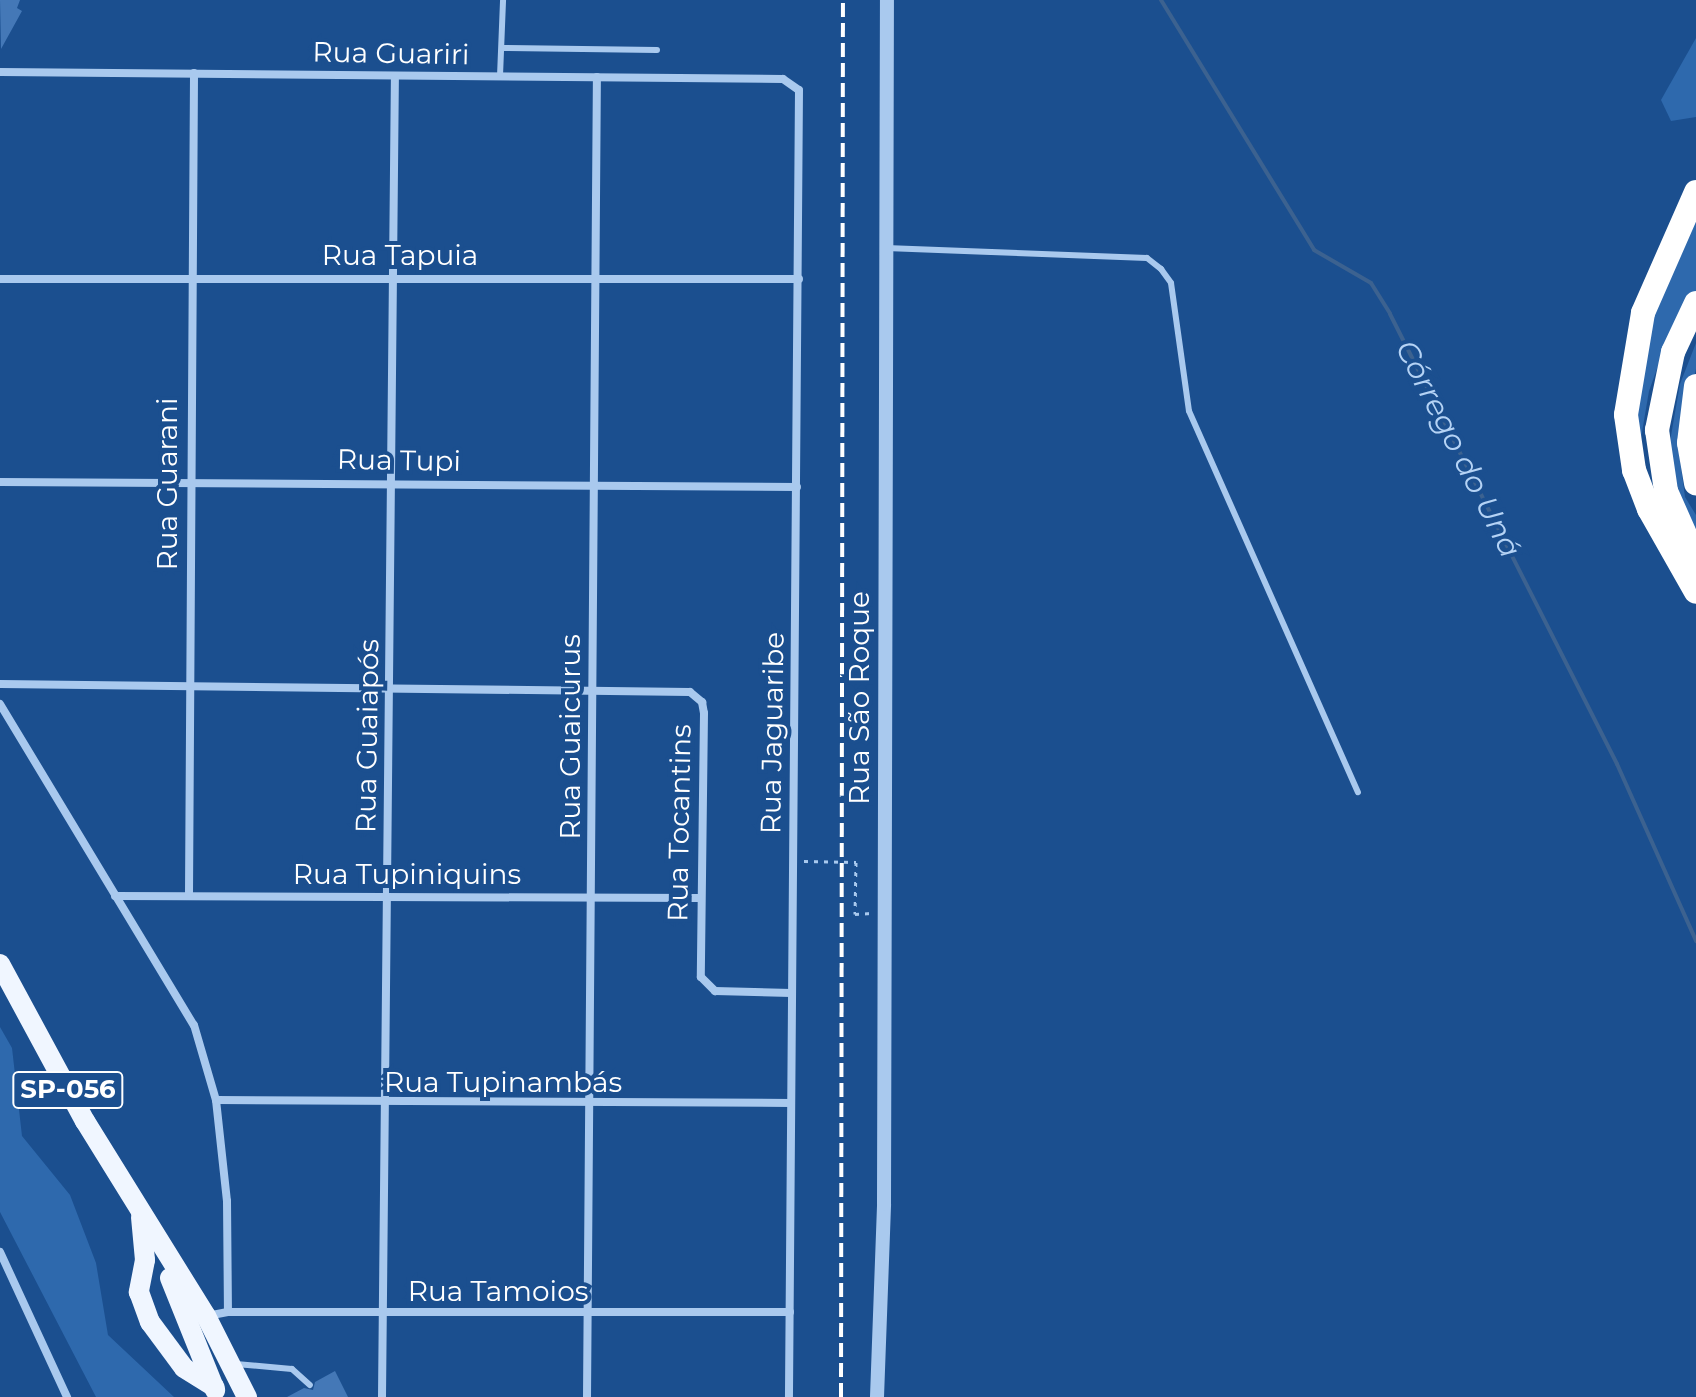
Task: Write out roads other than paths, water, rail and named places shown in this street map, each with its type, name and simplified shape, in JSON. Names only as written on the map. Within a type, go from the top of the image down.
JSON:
[{"type":"highway","points":[[1696,192],[1643,313],[1626,415],[1627,442],[1639,483],[1665,542],[1696,592]]},
{"type":"highway","points":[[1696,303],[1673,352],[1657,430],[1666,491],[1696,559]]},
{"type":"highway","points":[[1696,386],[1689,443],[1696,483]]},
{"type":"main road","name":"SP-056","points":[[0,964],[198,1320],[230,1364],[247,1397]]},
{"type":"main road","points":[[140,1213],[145,1260],[139,1292],[150,1322],[184,1368],[216,1392]]},
{"type":"main road","name":"SP-056","points":[[198,1320],[216,1392]]},
{"type":"street","name":"Rua São Roque","points":[[877,1397],[884,1204],[887,0]]},
{"type":"street","name":"Rua Guariri","points":[[0,72],[783,79]]},
{"type":"street","name":"Rua Guarani","points":[[189,894],[191,684],[187,480],[194,73]]},
{"type":"street","name":"Rua Guaiapós","points":[[382,1397],[395,76]]},
{"type":"street","name":"Rua Guaicurus","points":[[587,1397],[597,77]]},
{"type":"street","name":"Rua Jaguaribe","points":[[783,79],[799,90],[789,1397]]},
{"type":"street","name":"Rua Tapuia","points":[[0,279],[393,276],[799,279]]},
{"type":"street","name":"Rua Tupi","points":[[0,482],[390,481],[797,487]]},
{"type":"street","name":"Rua Tocantins","points":[[0,684],[390,686],[690,692],[702,702],[699,969],[705,984],[715,991],[791,993]]},
{"type":"street","points":[[0,704],[194,1025],[216,1100],[227,1201],[228,1312]]},
{"type":"street","name":"Rua Tupiniquins","points":[[115,896],[699,898]]},
{"type":"street","name":"Rua Tupinambás","points":[[216,1100],[385,1104],[791,1103]]},
{"type":"street","points":[[0,1252],[67,1397]]},
{"type":"street","name":"Rua Tamoios","points":[[198,1320],[228,1312],[790,1312]]},
{"type":"lane","points":[[500,76],[503,0]]},
{"type":"lane","points":[[503,48],[657,50]]},
{"type":"lane","points":[[886,248],[1147,258],[1161,269],[1171,283],[1189,411],[1358,792]]},
{"type":"lane","points":[[230,1364],[292,1369],[310,1385]]},
{"type":"waterway","name":"Córrego do Uná","points":[[1161,0],[1314,250],[1371,283],[1390,314],[1617,764],[1696,941]]},
{"type":"railway","points":[[841,1397],[843,0]]}]
